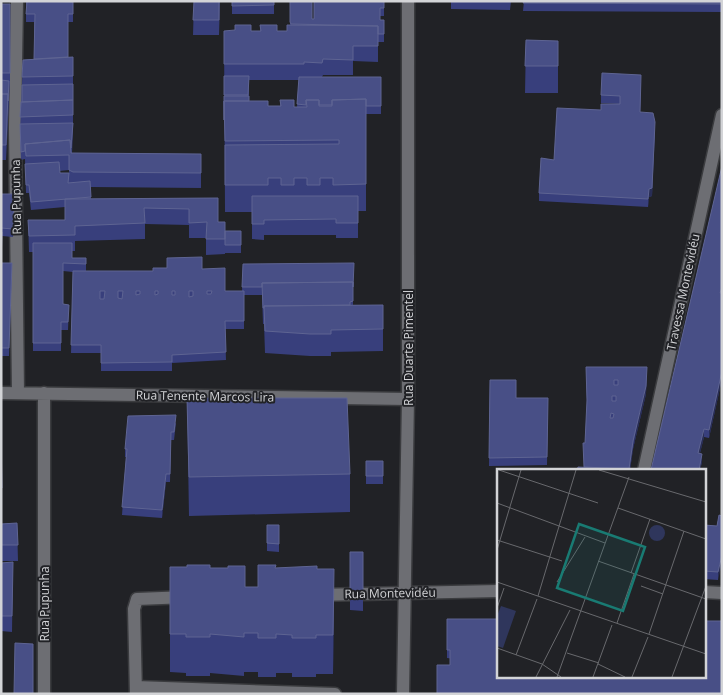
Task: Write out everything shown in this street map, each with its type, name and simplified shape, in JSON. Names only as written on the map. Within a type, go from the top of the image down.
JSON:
[{"type":"street","name":"Rua Pupunha","points":[[17,1],[15,128],[18,392]]},
{"type":"street","name":"Rua Duarte Pimentel","points":[[403,694],[408,399],[408,1]]},
{"type":"street","name":"Travessa Montevidéu","points":[[644,469],[722,115]]},
{"type":"street","name":"Rua Tenente Marcos Lira","points":[[1,392],[408,399]]},
{"type":"street","name":"Rua Pupunha","points":[[44,394],[44,694]]},
{"type":"street","name":"Rua Montevidéu","points":[[304,595],[497,591]]},
{"type":"street","points":[[706,592],[722,593]]},
{"type":"street","points":[[196,597],[137,599],[134,609],[136,691],[335,694]]},
{"type":"building","points":[[27,1],[73,2],[73,14],[68,14],[68,57],[34,59],[35,14],[26,14]]},
{"type":"building","points":[[194,1],[219,1],[219,20],[193,20]]},
{"type":"building","points":[[232,1],[274,1],[274,5],[232,6]]},
{"type":"building","points":[[290,1],[312,1],[312,19],[314,19],[314,1],[384,1],[384,8],[380,8],[380,20],[384,20],[384,34],[378,34],[378,26],[291,24]]},
{"type":"building","points":[[524,1],[722,1],[722,4],[523,3]]},
{"type":"building","points":[[1,4],[10,4],[10,73],[1,73]]},
{"type":"building","points":[[235,25],[251,25],[251,31],[261,31],[260,25],[277,25],[277,31],[287,31],[287,25],[378,26],[378,46],[353,46],[353,60],[323,59],[322,63],[304,62],[304,64],[224,64],[224,31],[235,30]]},
{"type":"building","points":[[526,40],[558,41],[558,66],[525,66]]},
{"type":"building","points":[[73,57],[73,76],[22,77],[23,60]]},
{"type":"building","points":[[602,73],[641,75],[640,112],[653,113],[655,122],[652,188],[649,189],[648,199],[539,193],[541,158],[554,160],[557,108],[601,110],[601,104],[620,104],[620,96],[601,95]]},
{"type":"building","points":[[224,76],[249,76],[248,95],[224,95]]},
{"type":"building","points":[[299,77],[381,77],[381,106],[366,106],[366,99],[332,100],[332,105],[319,105],[319,100],[306,100],[306,105],[297,104]]},
{"type":"building","points":[[1,80],[9,81],[8,101],[8,94],[1,94]]},
{"type":"building","points":[[73,84],[73,100],[22,102],[22,85]]},
{"type":"building","points":[[1,94],[8,94],[6,145],[1,145]]},
{"type":"building","points":[[224,96],[249,96],[249,101],[224,101]]},
{"type":"building","points":[[366,99],[366,184],[333,185],[333,178],[320,178],[320,185],[307,185],[307,178],[294,178],[294,185],[281,185],[281,178],[268,178],[268,185],[225,185],[225,145],[339,144],[339,140],[225,141],[224,101],[268,101],[268,106],[281,106],[280,100],[294,100],[294,107],[307,107],[306,100],[319,100],[319,106],[332,106],[332,100]]},
{"type":"building","points":[[73,100],[73,115],[20,117],[21,102]]},
{"type":"building","points":[[73,123],[71,148],[70,140],[25,144],[25,151],[21,152],[20,124]]},
{"type":"building","points":[[70,140],[71,153],[201,154],[201,173],[73,172],[69,170],[69,155],[26,156],[25,144]]},
{"type":"building","points":[[59,162],[60,173],[69,173],[68,183],[90,181],[91,197],[31,202],[29,185],[26,185],[25,164]]},
{"type":"building","points":[[722,166],[722,287],[720,293],[722,293],[722,371],[709,430],[704,429],[698,453],[702,454],[699,469],[651,469]]},
{"type":"building","points":[[1,194],[14,194],[13,229],[1,228]]},
{"type":"building","points":[[252,196],[358,196],[358,223],[336,223],[336,219],[264,220],[264,224],[252,224]]},
{"type":"building","points":[[218,198],[218,222],[225,222],[225,239],[206,239],[207,222],[189,223],[189,209],[144,208],[145,223],[75,226],[75,235],[29,236],[28,220],[65,220],[65,199]]},
{"type":"building","points":[[225,231],[241,231],[241,245],[225,245]]},
{"type":"building","points":[[33,243],[72,243],[72,258],[86,258],[86,264],[63,263],[63,304],[69,305],[68,322],[61,322],[61,343],[33,343]]},
{"type":"building","points":[[202,257],[202,269],[225,268],[225,291],[244,291],[244,321],[225,321],[226,352],[172,355],[172,362],[101,363],[101,345],[71,345],[73,271],[153,271],[153,268],[167,268],[167,258]],"holes":[[[100,291],[105,291],[104,299],[100,299]],[[118,291],[123,291],[122,299],[118,298]],[[189,291],[193,291],[193,296],[189,297]]]},
{"type":"building","points":[[1,263],[12,263],[9,348],[1,348]]},
{"type":"building","points":[[354,263],[353,287],[353,282],[262,283],[262,287],[242,287],[243,264]]},
{"type":"building","points":[[353,282],[353,301],[350,302],[350,305],[264,306],[263,308],[262,283]]},
{"type":"building","points":[[383,305],[383,329],[331,330],[331,334],[265,331],[264,306]]},
{"type":"building","points":[[586,367],[647,367],[646,386],[633,441],[629,469],[584,467],[583,443],[585,443]],"holes":[[[614,380],[618,380],[618,385],[614,385]],[[612,396],[616,396],[616,401],[612,401]]]},
{"type":"building","points":[[490,380],[516,380],[516,398],[548,398],[547,457],[489,458]]},
{"type":"building","points":[[187,398],[347,398],[350,474],[189,477]]},
{"type":"building","points":[[176,415],[174,432],[171,432],[170,474],[166,474],[162,510],[122,507],[128,416]]},
{"type":"building","points":[[1,439],[2,488],[1,488]]},
{"type":"building","points":[[366,461],[383,461],[383,476],[366,476]]},
{"type":"building","points":[[578,467],[596,468],[596,469],[577,469]]},
{"type":"building","points":[[719,515],[722,516],[722,555],[718,572],[706,571],[706,525],[717,526]]},
{"type":"building","points":[[17,523],[18,545],[1,545],[1,524]]},
{"type":"building","points":[[267,525],[279,525],[279,544],[267,543]]},
{"type":"building","points":[[350,552],[363,552],[363,595],[350,595]]},
{"type":"building","points":[[13,562],[12,616],[1,616],[1,563]]},
{"type":"building","points":[[187,565],[210,565],[210,568],[245,566],[245,587],[258,587],[258,565],[276,565],[275,568],[317,566],[317,569],[334,569],[333,635],[316,635],[316,638],[292,638],[292,635],[276,634],[276,638],[258,638],[258,633],[244,633],[244,637],[210,634],[210,637],[186,637],[186,634],[170,634],[170,567],[187,567]]},
{"type":"building","points":[[447,619],[497,619],[497,678],[706,678],[706,621],[722,621],[722,694],[437,694],[437,665],[450,665],[450,650],[447,650]]},
{"type":"building","points":[[15,643],[33,644],[33,694],[14,694]]}]
